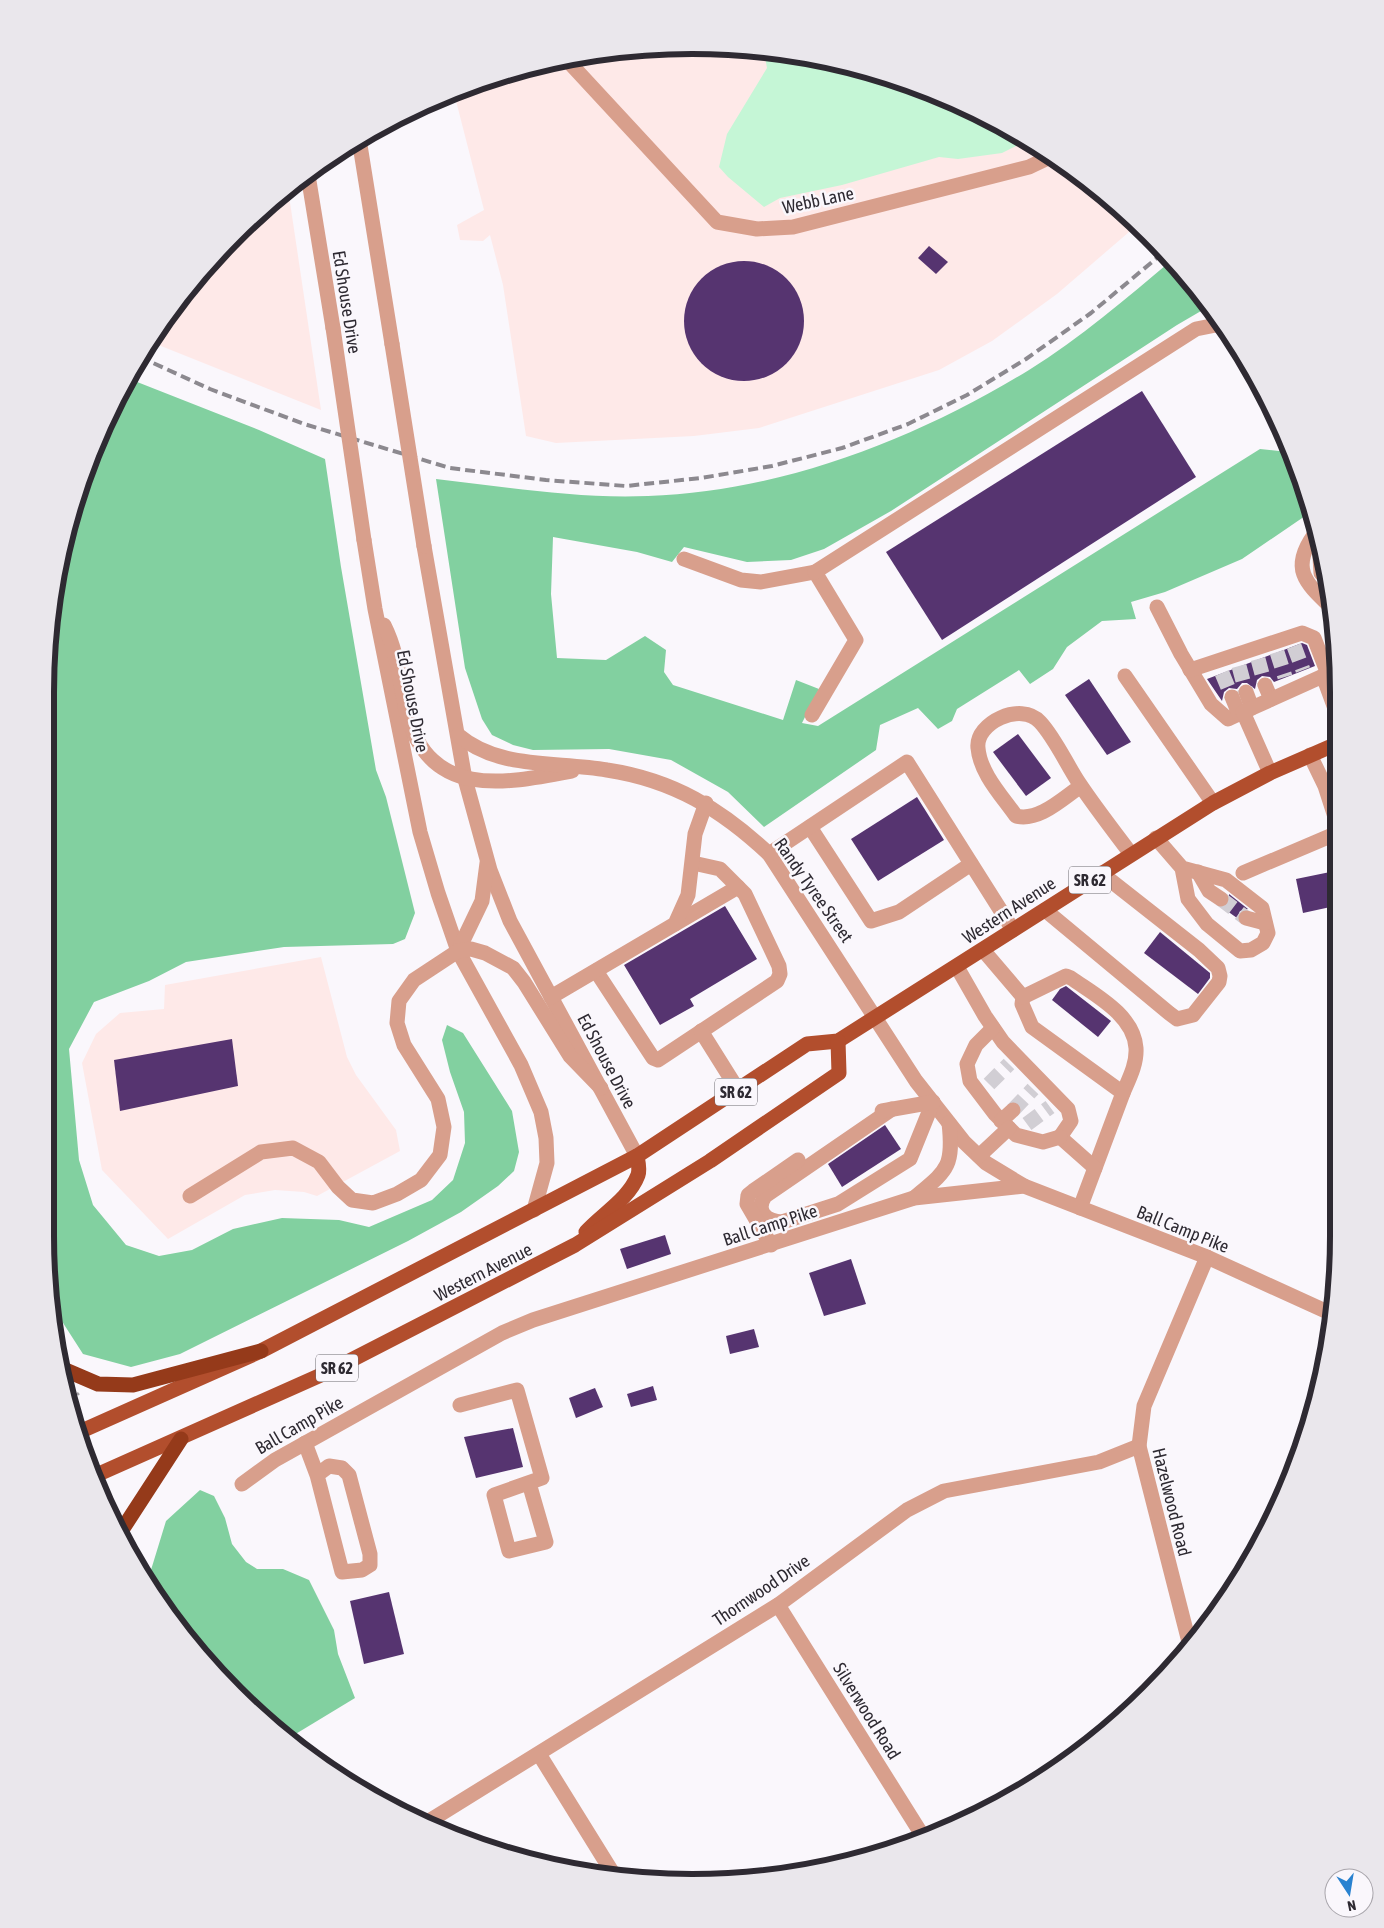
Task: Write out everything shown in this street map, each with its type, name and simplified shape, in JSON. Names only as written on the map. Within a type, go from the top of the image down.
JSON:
[{"type":"highway","points":[[68,1371],[98,1384],[132,1386],[260,1351]]},
{"type":"highway","points":[[124,1526],[181,1439]]},
{"type":"main road","name":"Western Avenue","points":[[84,1430],[260,1351],[637,1156],[808,1044],[838,1041],[1213,803],[1270,773],[1330,747]]},
{"type":"main road","name":"Western Avenue","points":[[100,1474],[330,1371],[575,1245],[710,1161],[839,1073],[838,1041]]},
{"type":"main road","points":[[575,1245],[598,1218],[624,1197],[639,1174],[637,1156]]},
{"type":"street","name":"Webb Lane","points":[[572,65],[717,222],[757,229],[793,227],[1029,167],[1044,159]]},
{"type":"street","name":"Ed Shouse Drive","points":[[360,147],[424,546],[465,779],[488,859],[510,921],[637,1156]]},
{"type":"street","name":"Ed Shouse Drive","points":[[309,182],[364,540],[420,832],[458,951],[521,1065],[541,1112],[546,1138],[547,1163],[534,1210]]},
{"type":"street","points":[[684,559],[741,580],[761,582],[815,572],[1196,329],[1214,325]]},
{"type":"street","points":[[1312,538],[1305,548],[1301,570],[1309,586],[1323,599]]},
{"type":"street","points":[[812,715],[856,640],[815,572]]},
{"type":"street","points":[[1158,607],[1190,670],[1210,704],[1228,719],[1271,699],[1287,684],[1305,677],[1328,674],[1314,638],[1302,633],[1292,641],[1220,667],[1190,670]]},
{"type":"street","name":"Randy Tyree Street","points":[[376,609],[394,645],[408,714],[426,754],[442,768],[465,779],[484,782],[519,779],[589,768]]},
{"type":"street","points":[[1125,676],[1213,803]]},
{"type":"street","points":[[1323,676],[1330,695]]},
{"type":"street","points":[[1266,685],[1271,699]]},
{"type":"street","points":[[1239,695],[1270,773]]},
{"type":"street","points":[[1081,786],[1040,813],[1026,819],[1016,816],[981,765],[977,745],[988,725],[1011,714],[1029,714],[1040,722],[1081,786],[1130,854]]},
{"type":"street","name":"Randy Tyree Street","points":[[458,735],[481,751],[517,761],[606,769],[656,781],[706,803],[742,828],[770,854],[877,1016],[916,1081],[949,1123],[979,1156],[1024,1186]]},
{"type":"street","points":[[1310,755],[1330,803]]},
{"type":"street","points":[[770,854],[908,762],[1013,930]]},
{"type":"street","points":[[675,924],[688,894],[695,834],[706,803]]},
{"type":"street","points":[[810,827],[871,921],[900,912],[971,864]]},
{"type":"street","points":[[1243,873],[1330,836]]},
{"type":"street","points":[[1156,838],[1182,868],[1188,899],[1206,924],[1240,951],[1251,950],[1263,943],[1268,933],[1262,908],[1226,880],[1182,868]]},
{"type":"street","points":[[458,951],[482,901],[488,859]]},
{"type":"street","points":[[596,971],[653,1058],[658,1060],[777,981],[780,974],[779,966],[745,894],[720,870],[693,862]]},
{"type":"street","points":[[1198,872],[1209,891],[1221,899]]},
{"type":"street","points":[[1045,910],[1169,1013],[1178,1019],[1193,1015],[1219,982],[1218,968],[1199,950],[1101,873]]},
{"type":"street","points":[[551,997],[738,887]]},
{"type":"street","points":[[1246,918],[1265,923]]},
{"type":"street","points":[[190,1196],[261,1152],[292,1148],[319,1162],[338,1187],[352,1200],[373,1202],[398,1194],[421,1180],[440,1155],[444,1127],[438,1099],[404,1045],[397,1023],[399,1001],[414,980],[458,951],[471,949],[485,953],[513,968],[524,982],[570,1056],[601,1088]]},
{"type":"street","points":[[983,950],[1023,997],[1022,1004],[1032,1027],[1123,1094]]},
{"type":"street","points":[[957,967],[1013,1060],[1054,1103],[1068,1109],[1071,1121],[1060,1137],[1043,1142],[1009,1128],[984,1089],[970,1080],[967,1064],[976,1045],[993,1028]]},
{"type":"street","points":[[1023,997],[1066,976],[1072,978],[1118,1013],[1132,1031],[1136,1048],[1132,1070],[1080,1208]]},
{"type":"street","points":[[700,1031],[738,1090]]},
{"type":"street","points":[[771,1244],[747,1204],[748,1195],[805,1155],[873,1113],[933,1102]]},
{"type":"street","points":[[892,1108],[765,1196],[760,1210],[773,1222],[782,1222],[838,1204],[910,1159],[933,1102]]},
{"type":"street","points":[[1009,1128],[1013,1110]]},
{"type":"street","points":[[914,1198],[941,1175],[949,1162],[951,1146],[949,1123]]},
{"type":"street","points":[[979,1156],[1009,1128],[1027,1124]]},
{"type":"street","points":[[1060,1137],[1095,1168]]},
{"type":"street","name":"Ball Camp Pike","points":[[242,1484],[256,1471],[502,1333],[534,1320],[914,1198],[1024,1186],[1207,1257],[1326,1311]]},
{"type":"street","name":"Hazelwood Road","points":[[1188,1638],[1139,1446],[1144,1406],[1207,1257]]},
{"type":"street","points":[[460,1406],[517,1390],[542,1478],[494,1495],[509,1552],[546,1542],[529,1483]]},
{"type":"street","points":[[306,1443],[342,1572],[362,1570],[370,1565],[370,1554],[349,1475],[342,1468],[329,1466],[316,1475]]},
{"type":"street","name":"Thornwood Drive","points":[[433,1819],[778,1604],[907,1510],[944,1490],[1099,1462],[1139,1446]]},
{"type":"street","name":"Silverwood Road","points":[[778,1604],[920,1832]]},
{"type":"street","points":[[539,1754],[610,1869]]},
{"type":"path","points":[[74,1397],[81,1391]]},
{"type":"shaded area","points":[[650,55],[734,55],[775,59],[857,75],[936,102],[1011,139],[1047,161],[1113,212],[1131,230],[1057,294],[992,341],[939,370],[759,428],[694,436],[556,443],[526,436],[503,285],[490,235],[483,241],[460,240],[457,225],[484,210],[456,99],[527,75],[609,59]]},
{"type":"shaded area","points":[[289,197],[321,410],[157,344],[212,271],[271,212]]},
{"type":"shaded area","points":[[321,957],[347,1057],[356,1075],[396,1130],[400,1151],[317,1196],[304,1192],[275,1190],[245,1195],[168,1239],[102,1170],[82,1063],[96,1034],[120,1013],[164,1009],[165,985]]},
{"type":"green space","points":[[765,58],[817,66],[857,75],[936,102],[1020,144],[1002,153],[958,159],[939,157],[842,185],[780,198],[764,207],[719,167],[727,134],[767,68]]},
{"type":"green space","points":[[1166,265],[1204,311],[1177,325],[891,511],[824,549],[791,560],[747,562],[684,547],[672,562],[637,552],[553,537],[551,594],[557,658],[606,660],[645,636],[666,650],[664,672],[673,685],[783,720],[796,680],[819,689],[802,723],[818,726],[1260,449],[1279,451],[1282,448],[1305,516],[1242,559],[1165,592],[1131,602],[1136,619],[1102,621],[1067,647],[1053,669],[1030,684],[1019,670],[957,709],[952,721],[938,729],[918,708],[880,725],[876,750],[764,827],[728,792],[671,760],[609,749],[533,750],[513,745],[492,735],[482,719],[465,668],[436,479],[568,494],[648,496],[699,492],[749,484],[798,472],[846,457],[940,419],[1029,370],[1067,345]]},
{"type":"green space","points":[[135,381],[259,430],[325,459],[341,567],[376,770],[386,797],[415,913],[405,939],[393,944],[284,947],[186,962],[149,981],[94,1002],[69,1049],[79,1160],[93,1205],[126,1245],[159,1256],[192,1250],[233,1229],[282,1218],[339,1220],[369,1227],[432,1200],[453,1180],[465,1143],[464,1112],[450,1072],[442,1040],[447,1025],[463,1033],[512,1111],[519,1152],[514,1171],[498,1186],[461,1212],[408,1241],[180,1354],[131,1367],[83,1354],[59,1316],[55,1278],[55,650],[59,609],[75,527],[102,448]]},
{"type":"green space","points":[[200,1490],[214,1496],[225,1518],[232,1544],[246,1562],[257,1569],[283,1569],[309,1580],[334,1630],[338,1654],[355,1698],[294,1735],[271,1716],[212,1657],[186,1625],[150,1573],[166,1521]]},
{"type":"building","points":[[929,246],[948,262],[936,274],[918,258]]},
{"type":"building","points":[[744,261],[767,265],[787,278],[800,298],[804,321],[800,344],[787,364],[767,377],[744,381],[721,377],[701,364],[688,344],[684,321],[688,298],[701,278],[721,265]]},
{"type":"building","points":[[1142,391],[1196,477],[942,640],[886,552]]},
{"type":"building","points":[[1302,643],[1307,645],[1315,666],[1274,682],[1270,677],[1262,676],[1257,680],[1255,689],[1247,683],[1242,683],[1237,689],[1229,688],[1224,692],[1222,701],[1207,679]]},
{"type":"building","points":[[1089,679],[1131,742],[1107,755],[1065,695]]},
{"type":"building","points":[[1018,734],[1051,778],[1026,796],[993,752]]},
{"type":"building","points":[[917,797],[944,840],[878,881],[851,839]]},
{"type":"building","points":[[1330,872],[1330,907],[1303,913],[1296,879]]},
{"type":"building","points":[[1229,894],[1248,909],[1240,911],[1237,918],[1223,908],[1229,904]]},
{"type":"building","points":[[725,906],[757,959],[690,999],[694,1006],[660,1025],[624,965]]},
{"type":"building","points":[[1160,932],[1210,973],[1210,978],[1198,994],[1144,953]]},
{"type":"building","points":[[1066,986],[1111,1021],[1098,1037],[1052,1000],[1060,989]]},
{"type":"building","points":[[232,1039],[238,1086],[120,1111],[114,1060]]},
{"type":"building","points":[[885,1125],[901,1149],[842,1187],[828,1164]]},
{"type":"building","points":[[665,1235],[671,1254],[627,1269],[620,1249]]},
{"type":"building","points":[[851,1259],[866,1304],[824,1316],[809,1273]]},
{"type":"building","points":[[754,1329],[759,1347],[730,1354],[726,1336]]},
{"type":"building","points":[[653,1386],[657,1400],[631,1407],[627,1394]]},
{"type":"building","points":[[595,1388],[603,1407],[576,1418],[569,1398]]},
{"type":"building","points":[[513,1428],[523,1467],[476,1478],[464,1437]]},
{"type":"building","points":[[389,1592],[404,1654],[364,1664],[350,1601]]},
{"type":"tunnel","points":[[1294,646],[1303,670]]},
{"type":"tunnel","points":[[1277,652],[1285,677]]},
{"type":"tunnel","points":[[1258,659],[1265,685]]},
{"type":"tunnel","points":[[1239,666],[1246,692]]},
{"type":"tunnel","points":[[1222,673],[1232,697]]},
{"type":"tunnel","points":[[1221,899],[1246,918]]},
{"type":"tunnel","points":[[989,1084],[1009,1064]]},
{"type":"tunnel","points":[[1013,1110],[1033,1089]]},
{"type":"tunnel","points":[[1027,1124],[1050,1107]]},
{"type":"railway","points":[[147,360],[210,389],[304,424],[450,468],[546,480],[626,486],[701,478],[772,466],[842,448],[908,424],[967,395],[1026,359],[1091,313],[1158,257]]}]
